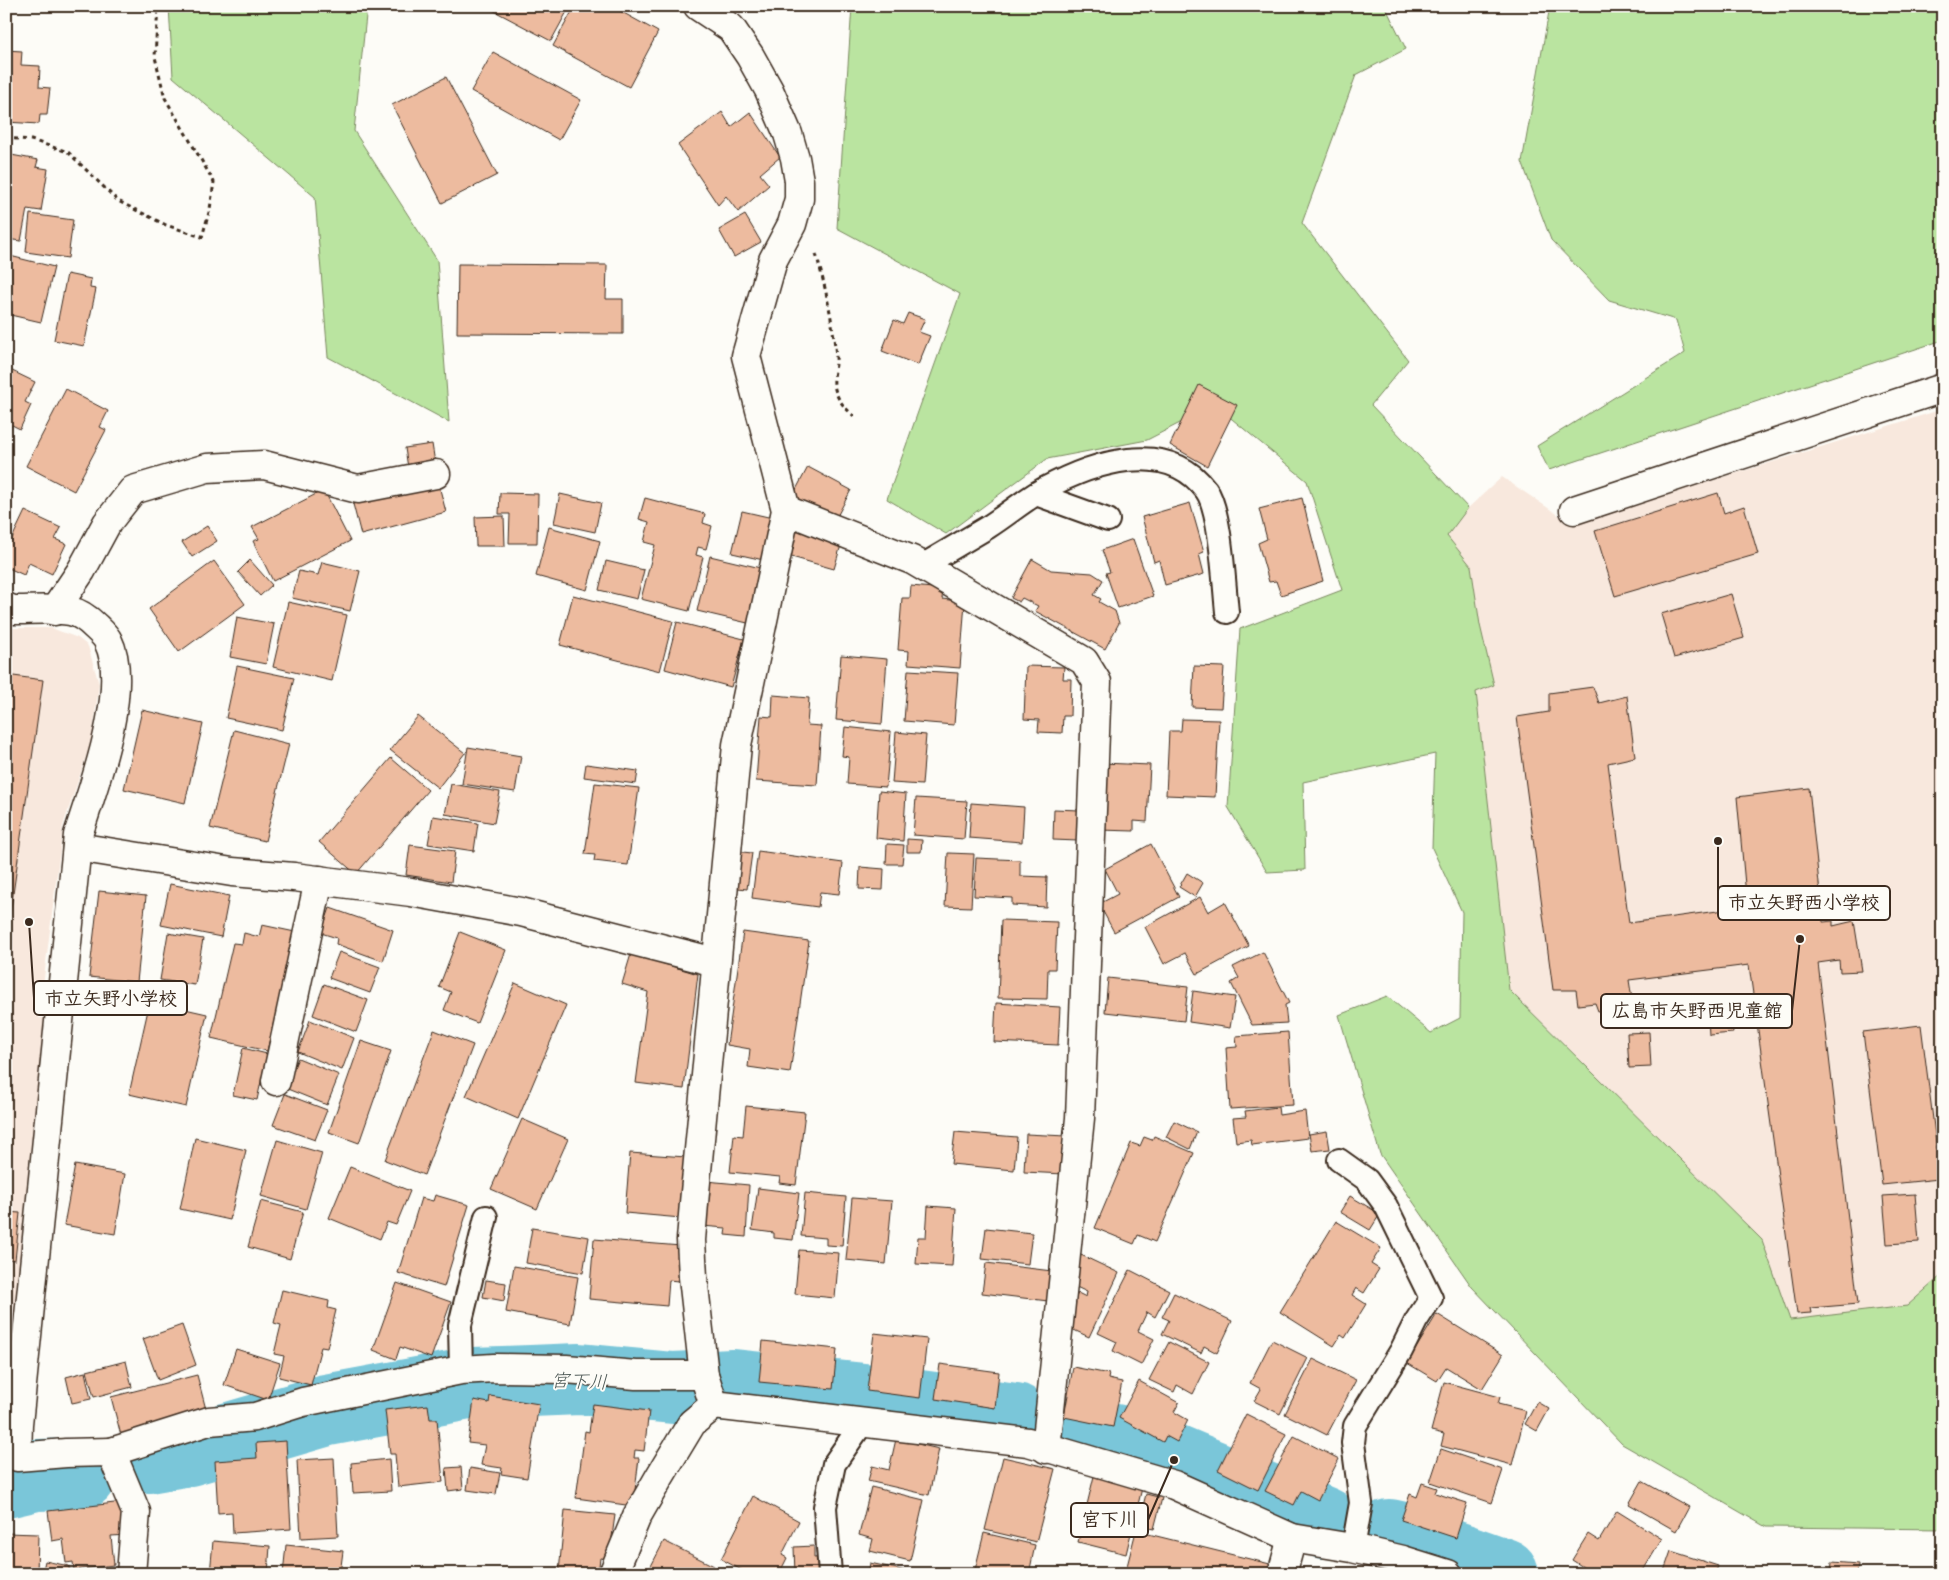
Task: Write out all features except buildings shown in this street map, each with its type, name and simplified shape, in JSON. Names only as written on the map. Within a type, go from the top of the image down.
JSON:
[{"type":"street","points":[[613,1574],[637,1516],[692,1423],[709,1389],[693,1276],[691,1240],[715,962],[737,745],[786,510],[746,356],[773,260],[796,213],[799,199],[799,181],[795,158],[788,134],[769,90],[750,56],[731,28],[698,6]]},
{"type":"street","points":[[1574,510],[1943,388]]},
{"type":"street","points":[[54,611],[81,571],[107,523],[133,490],[207,468],[264,466],[358,489],[436,474]]},
{"type":"street","points":[[786,510],[868,542],[922,566],[1084,661],[1097,682],[1080,1118],[1046,1449]]},
{"type":"street","points":[[6,607],[13,610],[71,611],[87,618],[108,640],[113,656],[115,679],[112,713],[104,754],[78,835],[18,1424],[12,1460],[66,1453],[111,1452],[208,1421],[255,1417],[303,1402],[461,1370],[494,1368],[566,1369],[636,1375],[863,1422],[1028,1442],[1046,1449],[1174,1486],[1292,1538],[1352,1548],[1448,1574]]},
{"type":"street","points":[[77,847],[232,872],[319,880],[411,892],[521,912],[715,962]]},
{"type":"street","points":[[276,1081],[319,880]]},
{"type":"street","points":[[111,1452],[136,1512],[131,1574]]},
{"type":"street","points":[[1282,1574],[1292,1538]]},
{"type":"lane","points":[[922,566],[989,526],[1036,494],[1092,466],[1128,459],[1159,459],[1186,469],[1207,491],[1217,516],[1227,612]]},
{"type":"lane","points":[[1036,494],[1108,520]]},
{"type":"lane","points":[[1339,1160],[1367,1180],[1386,1206],[1431,1298],[1416,1321],[1402,1351],[1355,1426],[1353,1443],[1361,1503],[1356,1537],[1352,1548]]},
{"type":"lane","points":[[461,1370],[460,1325],[486,1216]]},
{"type":"lane","points":[[830,1574],[825,1507],[834,1464],[863,1422]]},
{"type":"path","points":[[6,138],[31,140],[68,152],[118,201],[166,225],[202,237],[210,209],[214,182],[165,98],[156,57],[158,6]]},
{"type":"path","points":[[796,213],[814,248],[826,288],[836,360],[834,384],[841,405],[854,416]]},
{"type":"shaded area","points":[[1943,409],[1943,1274],[1907,1307],[1789,1320],[1762,1240],[1509,990],[1476,692],[1494,685],[1480,625],[1471,566],[1447,536],[1468,508],[1502,477],[1572,524]]},
{"type":"shaded area","points":[[6,626],[11,628],[51,628],[78,638],[88,646],[99,684],[92,739],[63,826],[39,1018],[48,1018],[6,1379]]},
{"type":"green space","points":[[169,6],[367,6],[354,131],[437,260],[449,422],[328,357],[315,197],[173,77]]},
{"type":"green space","points":[[852,6],[1385,6],[1406,49],[1356,75],[1302,223],[1408,360],[1371,405],[1468,508],[1447,536],[1471,566],[1480,625],[1494,685],[1476,692],[1509,990],[1762,1240],[1790,1320],[1907,1306],[1943,1274],[1943,1529],[1766,1527],[1622,1444],[1472,1287],[1380,1154],[1339,1015],[1387,996],[1431,1033],[1460,1018],[1462,912],[1432,848],[1435,754],[1303,782],[1305,870],[1267,872],[1228,807],[1240,629],[1342,590],[1307,481],[1215,405],[1147,440],[1047,459],[946,534],[887,499],[960,294],[837,228]]},
{"type":"green space","points":[[1550,6],[1943,6],[1943,340],[1549,470],[1537,446],[1685,353],[1676,320],[1609,300],[1551,240],[1522,162]]},
{"type":"waterway","name":"宮下川","points":[[148,1457],[189,1450],[327,1410],[473,1383],[579,1379],[673,1388],[733,1385],[882,1401],[1015,1419]]},
{"type":"waterway","name":"宮下川","points":[[1080,1433],[1125,1442],[1174,1460],[1324,1523]]},
{"type":"waterway","name":"宮下川","points":[[6,1482],[36,1475],[81,1474]]},
{"type":"waterway","name":"宮下川","points":[[1389,1535],[1503,1574]]},
{"type":"place","name":"市立矢野西小学校","points":[[1718,841]]},
{"type":"place","name":"市立矢野小学校","points":[[29,922]]},
{"type":"place","name":"広島市矢野西児童館","points":[[1800,939]]},
{"type":"place","name":"宮下川","points":[[1174,1460]]}]
